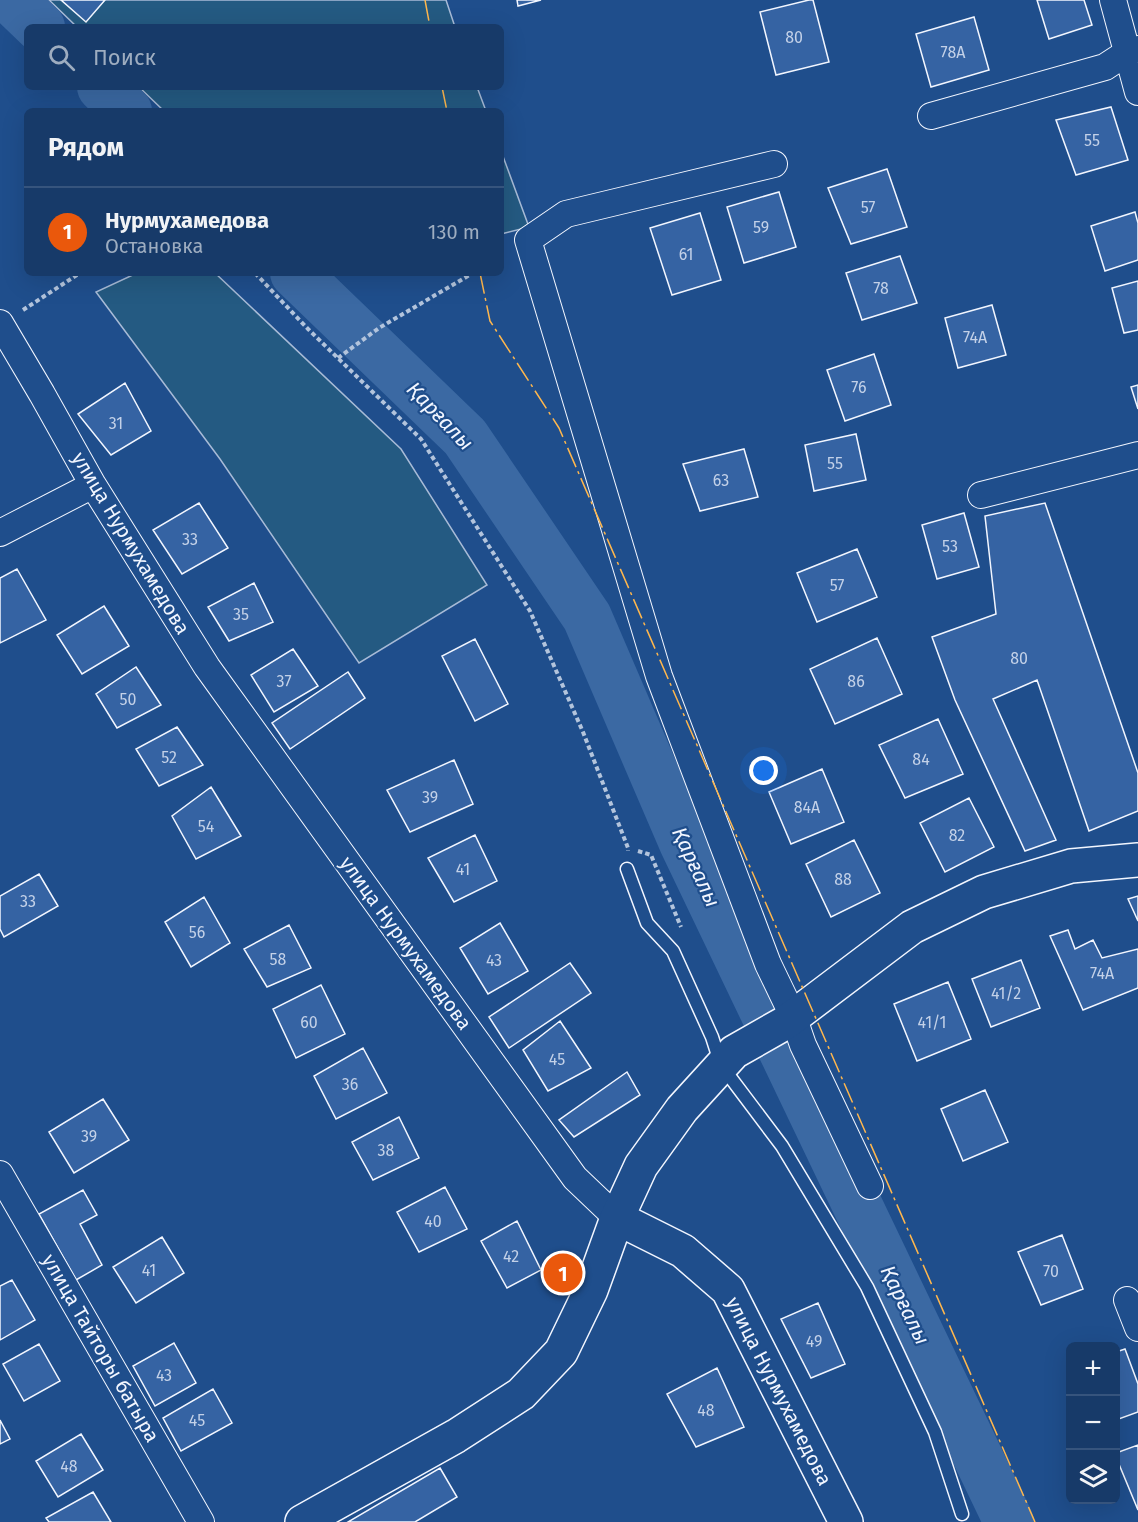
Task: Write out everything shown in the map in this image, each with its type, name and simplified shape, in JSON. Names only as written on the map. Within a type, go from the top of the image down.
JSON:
[{"type":"street","points":[[1113,0],[1133,50],[1138,92]]},
{"type":"street","points":[[931,116],[1105,67],[1133,50]]},
{"type":"street","points":[[774,164],[566,214],[528,240],[659,675],[789,1019],[870,1186]]},
{"type":"street","name":"улица Нурмухамедова","points":[[0,324],[93,485],[207,667],[576,1178],[617,1218],[683,1251],[728,1290],[846,1522]]},
{"type":"street","points":[[981,495],[1138,454]]},
{"type":"street","points":[[0,533],[93,485]]},
{"type":"street","points":[[302,1522],[456,1436],[521,1394],[561,1352],[591,1290],[617,1218],[641,1166],[682,1109],[728,1058],[789,1019],[912,927],[984,892],[1071,866],[1138,861]]},
{"type":"street","name":"улица Тайторы батыра","points":[[0,1174],[201,1522]]},
{"type":"street","points":[[1127,1299],[1138,1328]]},
{"type":"lane","points":[[627,869],[647,923],[673,951],[712,1038],[728,1058],[867,1287],[936,1432],[962,1514]]},
{"type":"path","points":[[0,324],[75,276]]},
{"type":"path","points":[[258,276],[308,329],[421,439],[530,611],[583,732],[628,848],[627,869]]},
{"type":"path","points":[[338,358],[380,328],[468,276]]},
{"type":"shaded area","points":[[49,0],[446,0],[454,24],[74,24]]},
{"type":"shaded area","points":[[142,90],[478,90],[485,108],[161,108]]},
{"type":"shaded area","points":[[504,159],[529,227],[504,233]]},
{"type":"shaded area","points":[[131,276],[218,276],[401,449],[487,585],[359,663],[220,459],[96,292]]},
{"type":"building","points":[[61,0],[105,0],[86,22]]},
{"type":"building","points":[[517,0],[541,0],[518,6]]},
{"type":"building","points":[[813,0],[829,62],[776,75],[760,12]]},
{"type":"building","points":[[1037,0],[1084,0],[1092,25],[1049,39]]},
{"type":"building","points":[[974,17],[989,70],[931,87],[916,34]]},
{"type":"building","points":[[1111,107],[1128,160],[1076,175],[1056,120]]},
{"type":"building","points":[[887,169],[907,227],[851,244],[828,188]]},
{"type":"building","points":[[779,192],[796,247],[744,263],[727,207]]},
{"type":"building","points":[[1135,212],[1138,223],[1138,260],[1105,271],[1091,226]]},
{"type":"building","points":[[700,213],[721,280],[672,295],[650,228]]},
{"type":"building","points":[[900,256],[917,303],[862,320],[846,273]]},
{"type":"building","points":[[1138,281],[1138,330],[1124,333],[1112,288]]},
{"type":"building","points":[[992,305],[1006,355],[958,368],[945,318]]},
{"type":"building","points":[[874,354],[891,405],[845,421],[827,370]]},
{"type":"building","points":[[125,383],[151,431],[111,455],[78,414]]},
{"type":"building","points":[[1138,385],[1138,409],[1131,387]]},
{"type":"building","points":[[856,434],[866,480],[814,491],[805,445]]},
{"type":"building","points":[[744,449],[758,497],[700,511],[683,464]]},
{"type":"building","points":[[199,503],[228,548],[182,574],[153,530]]},
{"type":"building","points":[[1045,503],[1138,773],[1138,811],[1089,831],[1037,680],[993,699],[1056,840],[1025,851],[955,700],[932,637],[996,614],[985,516]]},
{"type":"building","points":[[964,513],[979,567],[937,579],[922,525]]},
{"type":"building","points":[[857,549],[877,597],[817,622],[797,573]]},
{"type":"building","points":[[17,569],[46,620],[0,643],[0,578]]},
{"type":"building","points":[[254,583],[273,622],[229,641],[208,607]]},
{"type":"building","points":[[104,606],[129,646],[82,674],[57,635]]},
{"type":"building","points":[[877,638],[902,694],[835,724],[810,669]]},
{"type":"building","points":[[475,639],[508,704],[475,721],[442,656]]},
{"type":"building","points":[[293,649],[318,686],[274,712],[251,675]]},
{"type":"building","points":[[136,667],[161,705],[117,728],[96,694]]},
{"type":"building","points":[[348,672],[365,698],[290,749],[272,723]]},
{"type":"building","points":[[938,719],[963,774],[905,798],[879,745]]},
{"type":"building","points":[[177,727],[203,765],[159,786],[136,749]]},
{"type":"building","points":[[454,760],[473,804],[410,832],[387,790]]},
{"type":"building","points":[[822,769],[844,822],[791,844],[769,792]]},
{"type":"building","points":[[211,787],[241,836],[196,859],[172,816]]},
{"type":"building","points":[[969,798],[994,847],[945,872],[920,823]]},
{"type":"building","points":[[475,835],[497,881],[454,902],[428,858]]},
{"type":"building","points":[[854,840],[880,893],[831,917],[806,864]]},
{"type":"building","points":[[39,874],[58,906],[4,937],[0,929],[0,896]]},
{"type":"building","points":[[1138,896],[1138,921],[1128,899]]},
{"type":"building","points":[[204,897],[230,943],[191,967],[165,922]]},
{"type":"building","points":[[500,923],[528,971],[488,994],[460,948]]},
{"type":"building","points":[[289,925],[311,968],[267,987],[244,949]]},
{"type":"building","points":[[1068,930],[1075,949],[1093,940],[1102,958],[1138,949],[1138,988],[1083,1010],[1050,936]]},
{"type":"building","points":[[1021,960],[1040,1008],[991,1027],[972,979]]},
{"type":"building","points":[[570,963],[591,993],[509,1048],[489,1017]]},
{"type":"building","points":[[948,982],[971,1039],[917,1061],[894,1004]]},
{"type":"building","points":[[321,985],[345,1034],[296,1058],[273,1009]]},
{"type":"building","points":[[560,1021],[591,1068],[548,1091],[523,1050]]},
{"type":"building","points":[[363,1048],[387,1093],[336,1119],[314,1076]]},
{"type":"building","points":[[627,1072],[640,1095],[574,1137],[559,1120]]},
{"type":"building","points":[[985,1090],[1008,1142],[963,1161],[941,1109]]},
{"type":"building","points":[[103,1099],[129,1140],[74,1173],[49,1132]]},
{"type":"building","points":[[399,1117],[419,1158],[373,1180],[352,1142]]},
{"type":"building","points":[[445,1187],[467,1229],[419,1252],[397,1212]]},
{"type":"building","points":[[83,1190],[97,1215],[80,1224],[102,1265],[76,1280],[39,1214]]},
{"type":"building","points":[[517,1221],[541,1270],[507,1288],[481,1241]]},
{"type":"building","points":[[1062,1235],[1083,1289],[1041,1305],[1018,1252]]},
{"type":"building","points":[[162,1237],[184,1273],[136,1303],[113,1267]]},
{"type":"building","points":[[12,1280],[35,1320],[0,1340],[0,1286]]},
{"type":"building","points":[[818,1303],[845,1364],[811,1378],[781,1319]]},
{"type":"building","points":[[174,1343],[196,1383],[155,1406],[133,1366]]},
{"type":"building","points":[[39,1344],[60,1381],[24,1401],[3,1364]]},
{"type":"building","points":[[1125,1349],[1138,1384],[1138,1412],[1120,1419],[1120,1396],[1120,1351]]},
{"type":"building","points":[[717,1368],[744,1427],[696,1447],[667,1394]]},
{"type":"building","points":[[213,1389],[232,1423],[181,1451],[163,1418]]},
{"type":"building","points":[[0,1420],[10,1439],[0,1444]]},
{"type":"building","points":[[81,1434],[103,1470],[58,1497],[36,1461]]},
{"type":"building","points":[[1138,1445],[1138,1510],[1120,1467],[1120,1452]]},
{"type":"building","points":[[440,1468],[457,1497],[415,1522],[348,1522]]},
{"type":"building","points":[[93,1492],[111,1522],[49,1522],[46,1518]]},
{"type":"waterway","name":"Қарғалы","points":[[12,0],[37,24]]},
{"type":"waterway","name":"Қарғалы","points":[[105,90],[124,108]]},
{"type":"waterway","name":"Қарғалы","points":[[298,276],[465,437],[587,617],[684,843],[1009,1522]]},
{"type":"power","points":[[425,0],[429,24]]},
{"type":"power","points":[[443,90],[446,108]]},
{"type":"power","points":[[481,276],[490,321],[559,428],[1035,1522]]},
{"type":"place","name":"Нурмухамедова","points":[[563,1273]]}]
